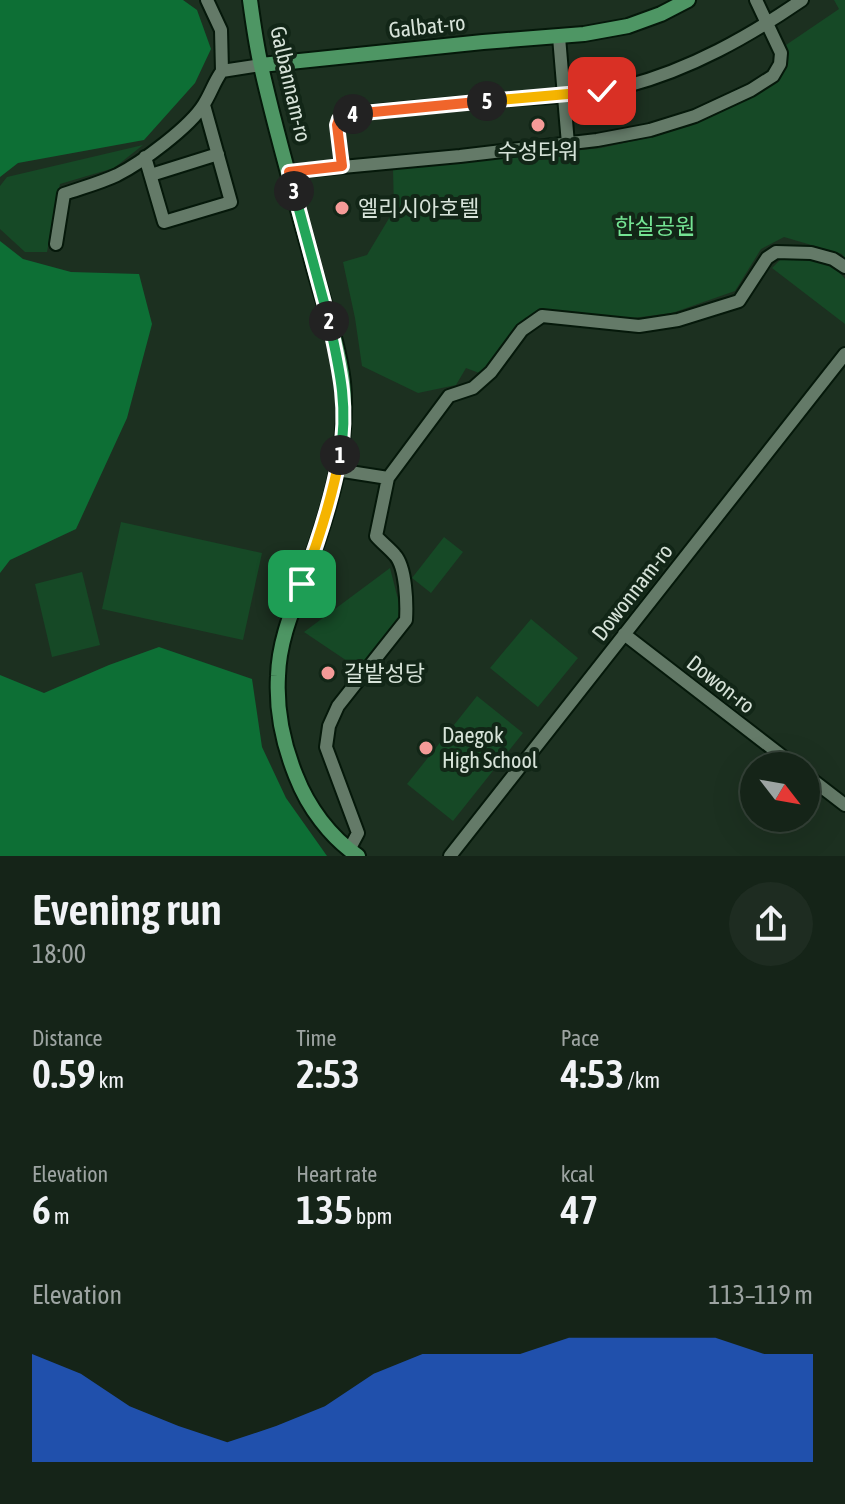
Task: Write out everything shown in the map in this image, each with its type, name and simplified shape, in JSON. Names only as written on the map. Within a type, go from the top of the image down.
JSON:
[{"type":"main road","name":"Galbannam-ro","points":[[250,0],[261,65],[343,382],[342,440],[337,470],[312,559],[284,635],[278,674],[279,717],[289,759],[302,791],[325,826],[354,853]]},
{"type":"main road","name":"Galbat-ro","points":[[261,65],[559,37],[628,26],[688,0]]},
{"type":"street","points":[[56,244],[64,194],[115,176],[145,157],[185,126],[204,105],[222,71],[221,30],[207,0]]},
{"type":"street","points":[[289,172],[568,144],[622,136],[681,122],[773,76],[780,64],[781,53],[756,0]]},
{"type":"street","points":[[342,166],[337,125],[339,119],[348,114],[563,96],[602,91],[659,77],[728,46],[802,0]]},
{"type":"street","points":[[559,37],[568,144]]},
{"type":"street","points":[[222,71],[261,65]]},
{"type":"street","points":[[145,157],[164,222],[231,202],[204,105]]},
{"type":"street","points":[[151,175],[218,154]]},
{"type":"street","points":[[354,853],[358,833],[326,747],[329,726],[338,706],[406,620],[401,564],[376,536],[388,478],[449,396],[473,388],[491,372],[522,330],[542,316],[639,326],[678,320],[739,301],[767,258],[776,252],[811,253],[833,259],[845,267]]},
{"type":"street","name":"Dowonnam-ro","points":[[450,856],[845,354]]},
{"type":"street","points":[[337,470],[388,478]]},
{"type":"street","name":"Dowon-ro","points":[[624,634],[777,752]]},
{"type":"street","points":[[820,786],[845,805]]},
{"type":"green space","points":[[0,0],[183,0],[197,10],[211,49],[195,83],[144,140],[18,163],[0,177]]},
{"type":"green space","name":"한실공원","points":[[834,0],[845,0],[845,258],[842,254],[784,237],[761,249],[735,291],[672,313],[633,318],[545,310],[525,318],[482,374],[466,368],[456,385],[418,393],[362,366],[343,262],[367,255],[394,210],[393,169],[601,148],[690,126],[778,80],[787,63],[786,45],[839,9]]},
{"type":"green space","points":[[143,145],[114,168],[60,184],[47,252],[25,252],[0,229],[0,186],[7,177]]},
{"type":"green space","points":[[0,241],[23,259],[71,272],[139,274],[152,324],[127,418],[76,529],[10,560],[0,573]]},
{"type":"green space","points":[[782,258],[825,264],[840,273],[845,279],[845,324],[772,268]]},
{"type":"green space","points":[[121,522],[262,553],[243,640],[102,609]]},
{"type":"green space","points":[[444,537],[463,552],[431,593],[412,578]]},
{"type":"green space","points":[[390,568],[400,616],[359,669],[304,632]]},
{"type":"green space","points":[[82,572],[100,645],[52,657],[35,584]]},
{"type":"green space","points":[[531,619],[578,658],[538,707],[490,668]]},
{"type":"green space","points":[[159,647],[252,679],[262,747],[286,798],[327,856],[0,856],[0,675],[44,693]]},
{"type":"green space","points":[[477,696],[523,733],[453,821],[407,784]]},
{"type":"place","name":"수성타워","points":[[538,125]]},
{"type":"place","name":"엘리시아호텔","points":[[342,208]]},
{"type":"place","name":"갈밭성당","points":[[328,673]]},
{"type":"place","name":"Daegok High School","points":[[426,748]]},
{"type":"route","points":[[302,584],[337,470],[343,426],[343,382],[289,172],[342,166],[337,125],[339,119],[348,114],[602,91]]}]
